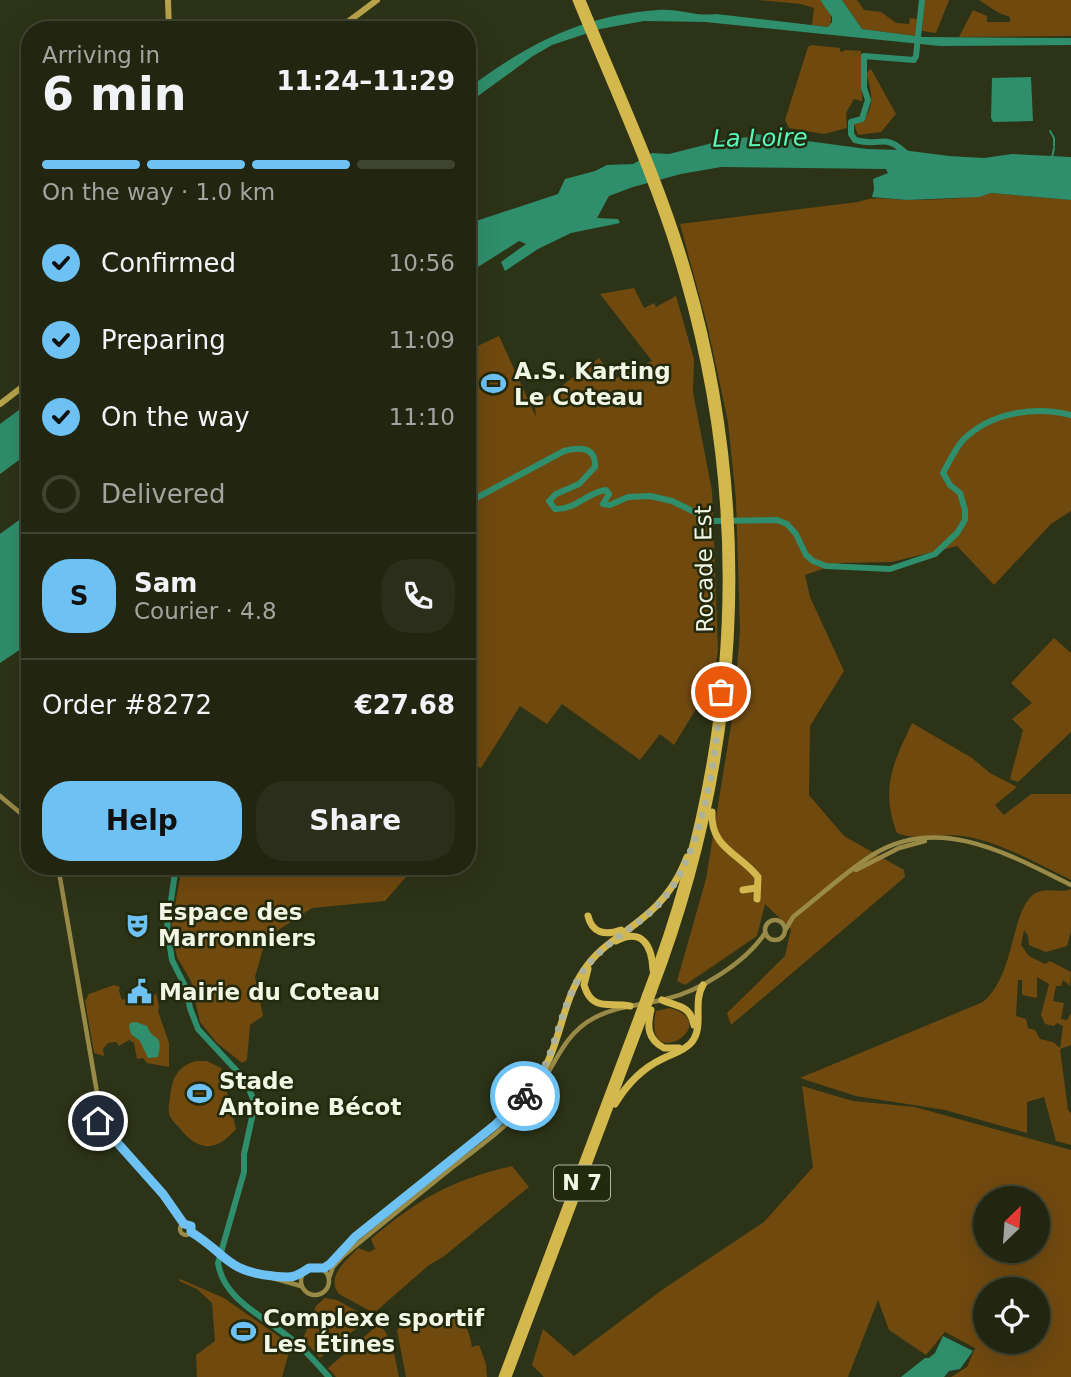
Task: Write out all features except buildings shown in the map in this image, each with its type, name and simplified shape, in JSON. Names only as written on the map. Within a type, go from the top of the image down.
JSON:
[{"type":"highway","points":[[574,0],[587,13]]},
{"type":"highway","name":"Rocade Est","points":[[502,1377],[514,1353],[607,1115],[687,894],[715,776],[732,638],[727,472],[716,393],[686,276],[636,137],[596,42],[584,0]]},
{"type":"highway","name":"Rocade Est","points":[[587,13],[596,42]]},
{"type":"highway","name":"Rocade Est","points":[[653,990],[653,975],[695,844],[713,757],[720,710],[729,535]]},
{"type":"highway","points":[[715,776],[717,783],[711,818],[713,830],[722,845],[757,874],[757,899]]},
{"type":"highway","points":[[515,1107],[535,1084],[545,1067],[569,999],[581,974],[605,946],[657,905],[670,890],[695,844]]},
{"type":"highway","points":[[743,890],[756,888]]},
{"type":"highway","points":[[588,916],[593,928],[600,932],[612,933],[631,927]]},
{"type":"highway","points":[[630,1006],[601,1004],[589,996],[584,980],[594,961],[618,939],[636,937],[647,944],[651,951],[653,975]]},
{"type":"highway","points":[[607,1115],[625,1088],[643,1070],[684,1049],[693,1041],[698,1026],[697,999],[703,985]]},
{"type":"highway","points":[[645,1012],[654,1042],[670,1049],[687,1043],[694,1028],[691,1014],[681,1005],[662,1000]]},
{"type":"highway","name":"Rocade Est","points":[[508,1377],[514,1353],[645,1012]]},
{"type":"main road","points":[[168,0],[169,21]]},
{"type":"main road","points":[[349,21],[377,0]]},
{"type":"main road","points":[[0,404],[21,388]]},
{"type":"main road","points":[[0,796],[21,814]]},
{"type":"main road","points":[[757,945],[770,921],[793,917],[877,853],[920,839],[973,841],[999,850],[1071,885]]},
{"type":"main road","points":[[60,875],[100,1110],[99,1118],[172,1205],[184,1224],[191,1226],[191,1232],[210,1248],[249,1273],[301,1286],[309,1294],[320,1295],[327,1289],[333,1267],[343,1256],[514,1116],[536,1093],[568,1040],[583,1025],[607,1012],[662,1000],[703,985],[757,945],[771,939],[781,939],[793,917]]},
{"type":"main road","points":[[780,921],[786,929]]},
{"type":"main road","points":[[765,933],[771,939]]},
{"type":"main road","points":[[264,1276],[289,1278],[302,1275],[309,1268],[321,1268],[330,1264],[355,1237],[515,1107],[549,1069]]},
{"type":"main road","points":[[184,1224],[180,1229],[182,1234],[191,1232]]},
{"type":"main road","points":[[321,1268],[329,1278]]},
{"type":"main road","points":[[301,1286],[302,1275]]},
{"type":"shaded area","points":[[758,0],[820,0],[830,13],[831,20],[828,27],[812,25],[814,8],[801,4]]},
{"type":"shaded area","points":[[842,0],[857,0],[864,10],[881,12],[896,23],[909,24],[910,18],[917,19],[916,36],[862,29]]},
{"type":"shaded area","points":[[924,0],[949,0],[936,33],[922,31]]},
{"type":"shaded area","points":[[979,0],[1071,0],[1071,36],[959,37],[973,10],[987,16],[987,22],[1010,22],[1010,17]]},
{"type":"shaded area","points":[[808,47],[840,48],[842,52],[861,51],[862,101],[854,99],[846,113],[847,128],[824,134],[789,128],[785,120]]},
{"type":"shaded area","points":[[871,69],[896,114],[881,132],[858,135],[854,124],[863,122],[871,104],[866,73]]},
{"type":"shaded area","points":[[991,193],[1071,200],[1071,511],[1051,524],[994,585],[957,546],[892,562],[840,563],[805,575],[810,597],[844,671],[810,726],[809,795],[844,836],[904,870],[905,877],[731,1025],[727,1013],[785,956],[791,929],[765,904],[757,936],[685,985],[677,981],[706,879],[734,707],[740,630],[736,500],[728,422],[707,324],[680,224],[871,199],[939,199]]},
{"type":"shaded area","points":[[634,288],[644,308],[654,303],[656,307],[676,296],[694,359],[693,392],[712,491],[718,650],[710,708],[696,709],[674,745],[660,734],[640,760],[562,704],[547,724],[520,706],[481,768],[476,766],[476,347],[499,336],[536,417],[535,406],[599,358],[614,379],[652,361],[600,294]]},
{"type":"shaded area","points":[[1054,638],[1071,653],[1071,732],[1018,782],[1010,779],[1023,730],[1012,719],[1032,703],[1011,683]]},
{"type":"shaded area","points":[[912,723],[1017,787],[995,805],[1004,815],[1031,794],[1071,794],[1071,880],[1019,854],[977,839],[955,835],[912,836],[897,833],[889,789],[894,764]]},
{"type":"shaded area","points":[[180,875],[408,875],[385,901],[312,908],[266,938],[255,977],[263,1016],[250,1025],[247,1060],[242,1063],[217,1043],[200,1022],[191,981],[177,957],[171,928]]},
{"type":"shaded area","points":[[1071,889],[1071,931],[1067,946],[1046,952],[1029,945],[1024,930],[1021,945],[1029,956],[1045,964],[1050,961],[1071,972],[1070,986],[1063,980],[1061,986],[1056,986],[1053,1001],[1064,1003],[1061,1019],[1067,1020],[1071,1013],[1071,1045],[1060,1049],[1068,1110],[1071,1113],[1071,1145],[1056,1141],[1044,1097],[1027,1102],[1027,1133],[945,1110],[856,1096],[800,1078],[983,1002],[1002,976],[1026,903],[1038,892]],"holes":[[[1037,977],[1049,984],[1041,1015],[1045,1024],[1054,1026],[1057,1023],[1063,1026],[1060,1048],[1053,1042],[1040,1039],[1035,1030],[1028,1028],[1026,1019],[1016,1016],[1018,980],[1022,980],[1022,995],[1037,998]]]},
{"type":"shaded area","points":[[114,985],[120,987],[122,1000],[147,991],[152,998],[156,993],[158,1011],[169,1043],[169,1067],[147,1063],[143,1058],[137,1059],[134,1043],[129,1040],[119,1046],[116,1042],[108,1043],[103,1049],[104,1056],[94,1053],[85,1001],[89,994]]},
{"type":"shaded area","points":[[670,1008],[685,1015],[689,1024],[686,1033],[669,1043],[660,1040],[655,1030],[656,1011]]},
{"type":"shaded area","name":"Stade Antoine Bécot","points":[[196,1061],[207,1061],[221,1068],[236,1129],[223,1141],[210,1146],[203,1146],[189,1138],[169,1114],[176,1075]]},
{"type":"shaded area","points":[[802,1086],[853,1101],[915,1107],[1071,1150],[1071,1377],[951,1377],[967,1367],[973,1353],[1050,1354],[1050,1277],[973,1277],[973,1347],[945,1332],[926,1355],[889,1330],[878,1300],[848,1377],[544,1377],[532,1365],[543,1329],[574,1356],[662,1290],[764,1222],[813,1167]]},
{"type":"shaded area","points":[[512,1166],[529,1187],[443,1257],[429,1265],[374,1313],[339,1294],[335,1281],[343,1263],[358,1248],[369,1252],[375,1249],[371,1239],[404,1213],[453,1185]]},
{"type":"shaded area","name":"Complexe sportif Les Étines","points":[[180,1279],[224,1298],[291,1345],[282,1377],[197,1377],[196,1355],[215,1341],[212,1303],[197,1289],[179,1281]]},
{"type":"shaded area","points":[[325,1298],[337,1300],[369,1318],[320,1358],[303,1339],[316,1306]]},
{"type":"shaded area","points":[[427,1314],[453,1318],[463,1324],[472,1347],[479,1345],[486,1364],[487,1377],[406,1377],[397,1330],[409,1318]]},
{"type":"shaded area","points":[[379,1324],[390,1342],[399,1377],[336,1377],[328,1368]]},
{"type":"water","points":[[820,0],[842,0],[862,29],[923,37],[1071,38],[1071,45],[940,46],[705,22],[644,21],[600,29],[552,45],[476,97],[476,83],[512,58],[557,34],[604,18],[666,10],[828,27],[832,17]]},
{"type":"water","points":[[1031,77],[1033,121],[993,122],[992,78]]},
{"type":"water","name":"La Loire","points":[[755,134],[867,149],[949,156],[984,158],[1012,154],[1071,157],[1071,200],[991,193],[979,197],[907,200],[872,197],[873,179],[888,173],[886,169],[721,167],[681,174],[609,196],[597,218],[618,219],[620,223],[571,233],[538,249],[505,271],[501,262],[526,244],[519,241],[476,268],[476,221],[558,194],[565,179],[607,165],[633,164],[652,153],[669,154],[728,139]]},
{"type":"water","points":[[21,409],[21,459],[0,474],[0,424]]},
{"type":"water","points":[[21,519],[21,649],[0,663],[0,534]]},
{"type":"water","points":[[130,1023],[147,1026],[159,1041],[158,1057],[148,1058],[140,1041],[131,1034]]},
{"type":"water","points":[[943,1336],[973,1351],[960,1369],[949,1371],[944,1377],[901,1377],[925,1358],[935,1353]]},
{"type":"waterway","points":[[908,155],[887,142],[855,140],[851,134],[851,122],[862,119],[868,100],[864,88],[864,56],[914,60],[922,0]]},
{"type":"waterway","points":[[1050,131],[1054,146]]},
{"type":"waterway","points":[[1052,158],[1054,148]]},
{"type":"waterway","points":[[476,498],[564,451],[581,449],[593,455],[595,467],[579,484],[556,494],[549,501],[555,509],[569,507],[606,490],[609,494],[603,504],[610,505],[628,497],[650,496],[672,501],[713,521],[777,520],[787,524],[796,534],[806,555],[826,566],[890,569],[935,554],[957,533],[965,520],[960,493],[950,485],[943,473],[963,440],[1000,417],[1043,411],[1071,415]]},
{"type":"waterway","points":[[175,875],[167,928],[172,960],[186,988],[198,1029],[236,1070],[255,1104],[244,1154],[244,1172],[218,1263],[222,1277],[238,1299],[295,1342],[329,1377]]},
{"type":"way so far","points":[[525,1096],[535,1084],[554,1048],[569,999],[586,967],[605,946],[657,905],[684,867],[695,844],[702,814],[721,692]]},
{"type":"place","name":"A.S. Karting Le Coteau","points":[[494,384]]},
{"type":"place","name":"Espace des Marronniers","points":[[138,925]]},
{"type":"place","name":"Mairie du Coteau","points":[[139,992]]},
{"type":"place","name":"Stade Antoine Bécot","points":[[199,1094]]},
{"type":"place","name":"Complexe sportif Les Étines","points":[[243,1331]]},
{"type":"route","points":[[98,1121],[163,1194],[184,1224],[191,1226],[191,1232],[210,1248],[234,1266],[249,1273],[289,1278],[302,1275],[309,1268],[324,1268],[330,1264],[355,1237],[495,1125],[525,1096]]}]
